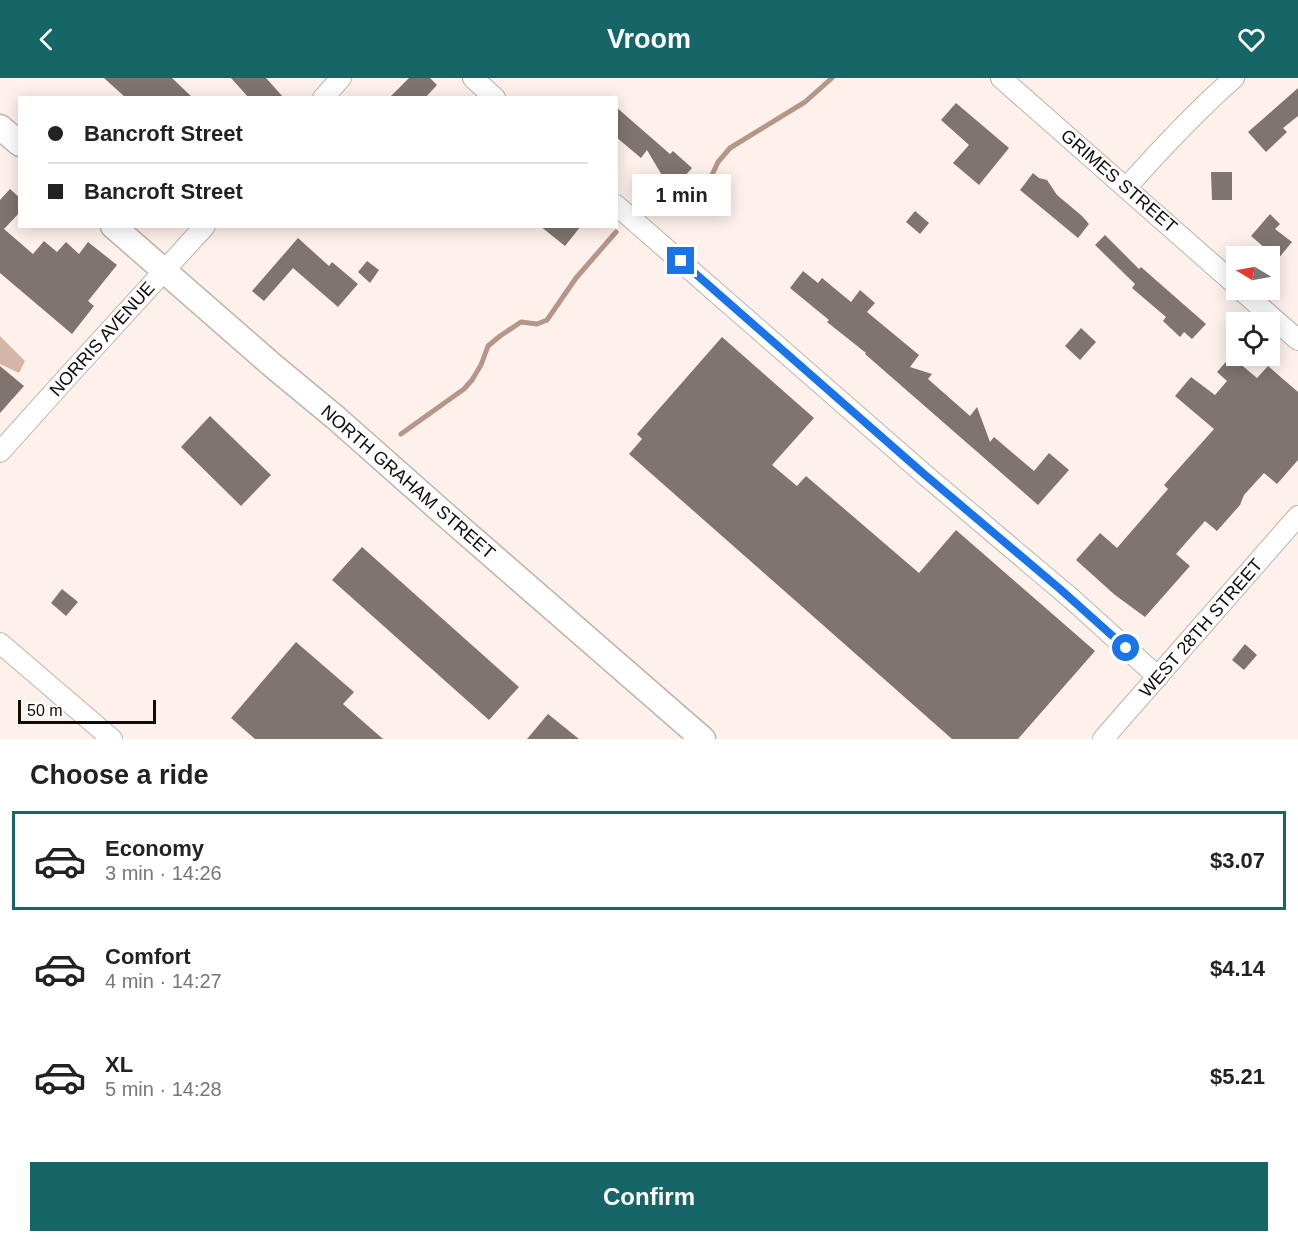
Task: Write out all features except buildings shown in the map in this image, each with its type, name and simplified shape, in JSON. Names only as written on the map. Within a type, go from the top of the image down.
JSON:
[{"type":"main road","points":[[0,127],[18,142]]},
{"type":"main road","name":"NORTH GRAHAM STREET","points":[[115,228],[702,739]]},
{"type":"street","points":[[325,96],[341,78]]},
{"type":"street","points":[[473,78],[493,96]]},
{"type":"street","name":"GRIMES STREET","points":[[1001,78],[1226,276]]},
{"type":"street","points":[[1126,188],[1168,141],[1234,78]]},
{"type":"street","points":[[618,207],[916,467],[1058,587],[1158,677]]},
{"type":"street","name":"NORRIS AVENUE","points":[[0,452],[203,228]]},
{"type":"street","points":[[1252,300],[1298,340]]},
{"type":"street","name":"WEST 28TH STREET","points":[[1103,739],[1298,516]]},
{"type":"street","points":[[0,643],[112,739]]},
{"type":"shaded area","points":[[0,336],[25,361],[19,373],[0,364]]},
{"type":"waterway","points":[[665,200],[686,208],[703,201],[708,195],[712,175],[718,162],[730,148],[805,102],[832,78]]},
{"type":"waterway","points":[[401,434],[464,389],[481,365],[488,346],[500,336],[521,322],[537,324],[547,320],[576,278],[616,232]]},
{"type":"route","points":[[681,261],[1126,648]]}]
